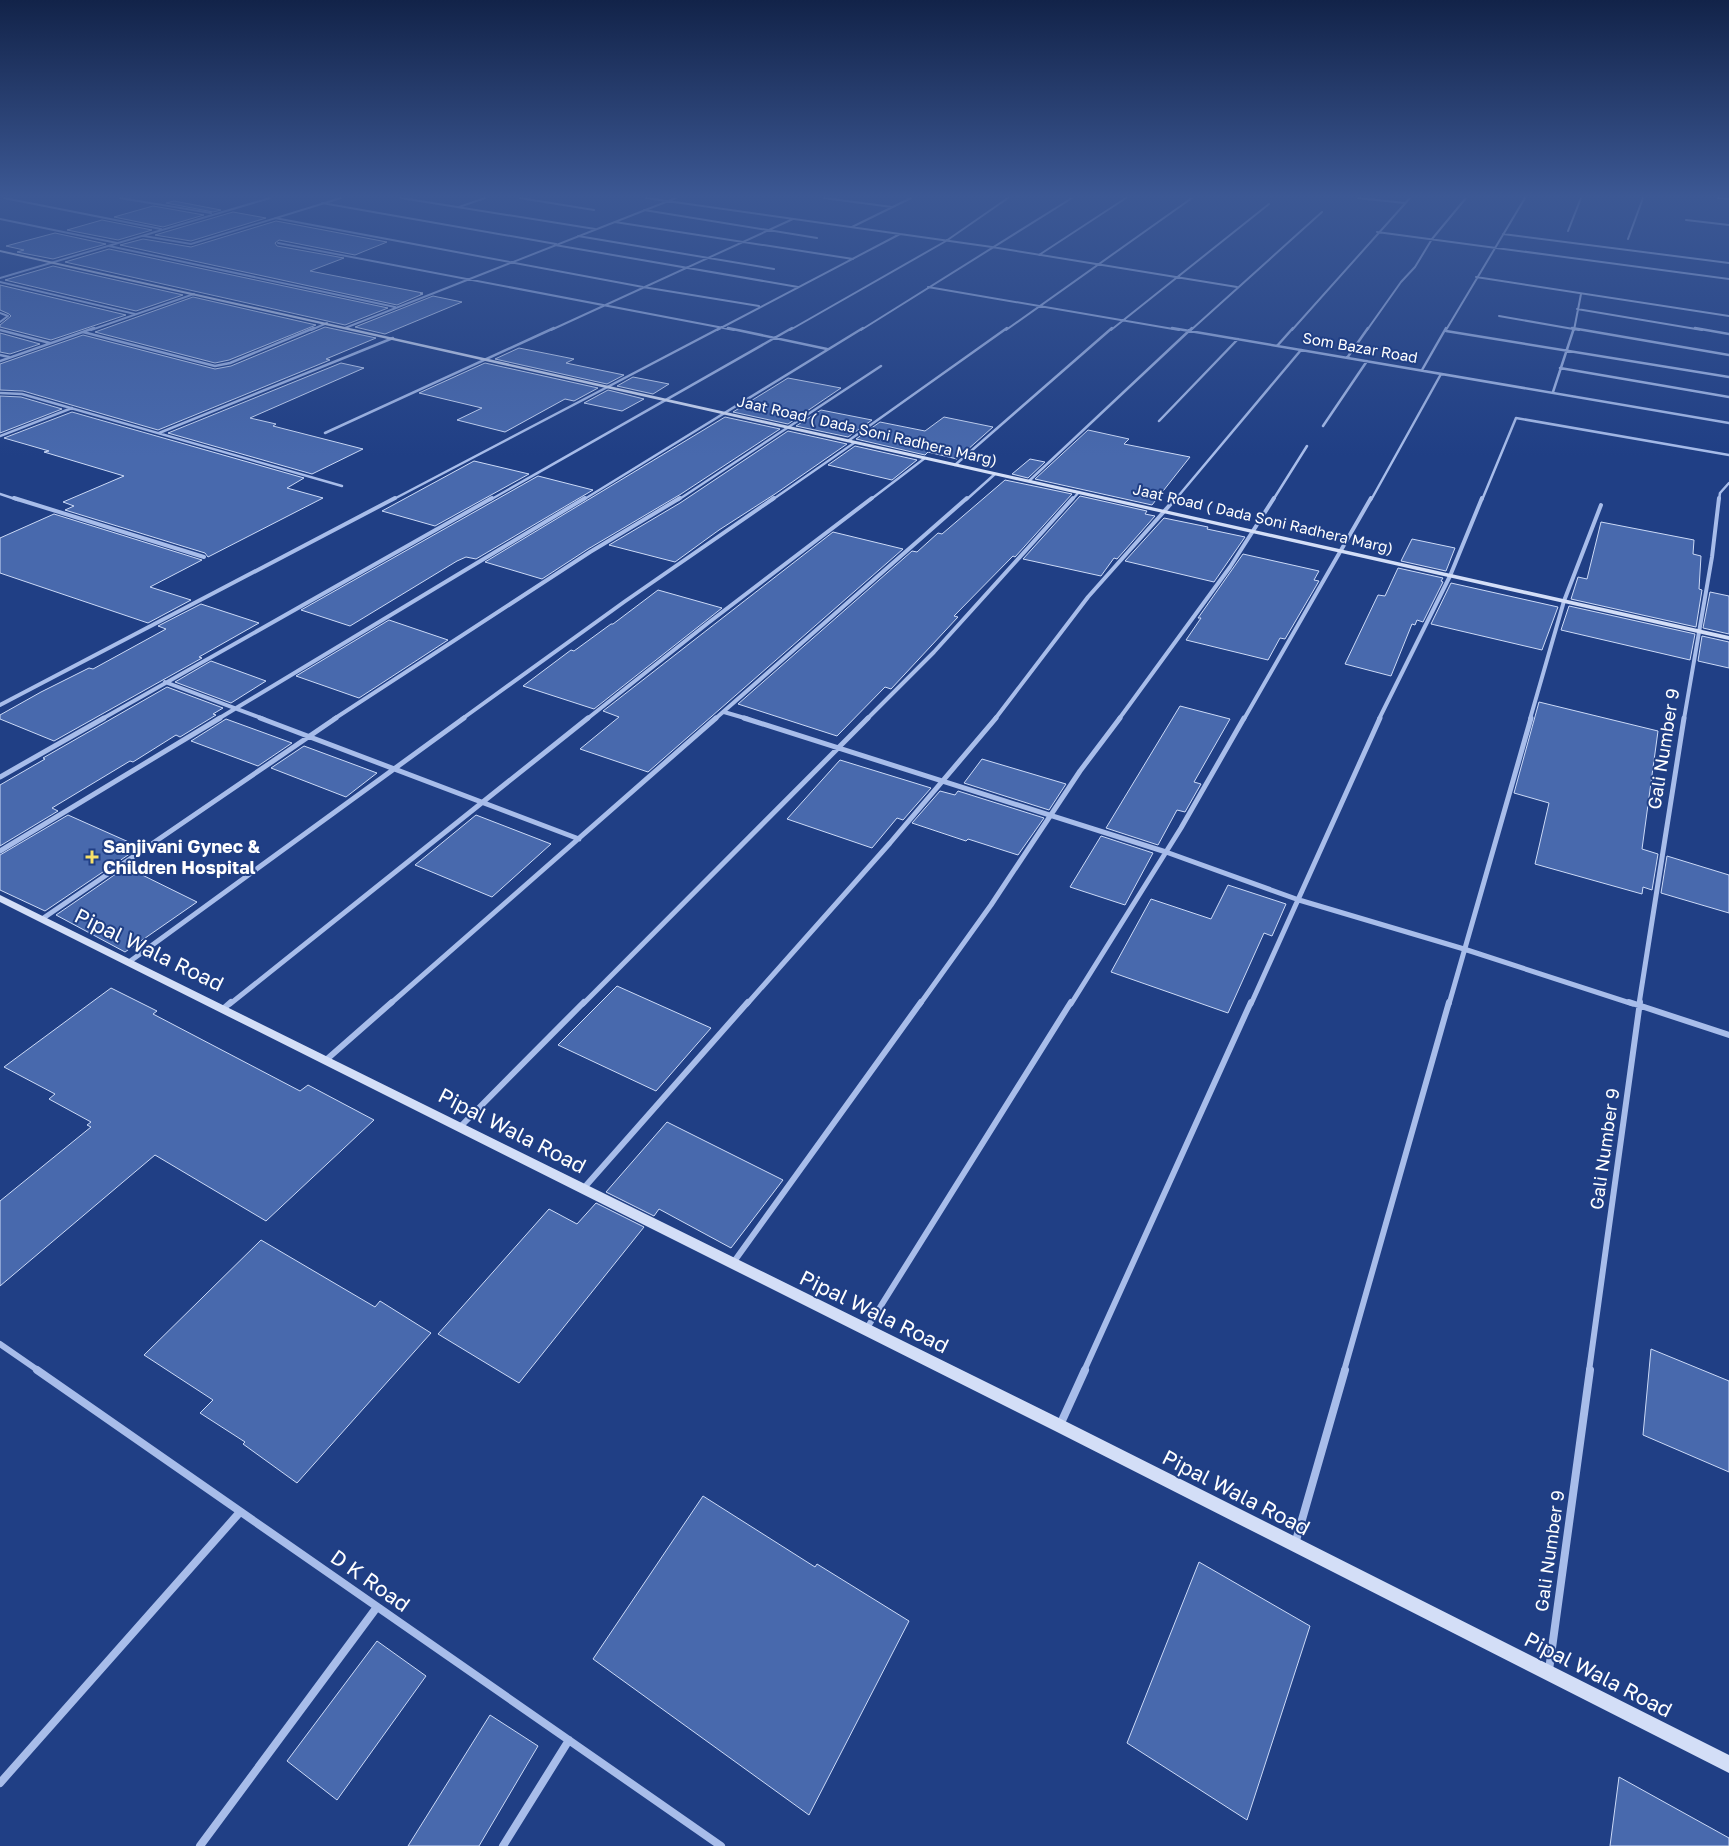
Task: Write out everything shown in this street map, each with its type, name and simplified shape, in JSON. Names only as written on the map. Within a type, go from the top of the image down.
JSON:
[{"type":"street","points":[[9,284],[136,314]]},
{"type":"street","name":"Jaat Road ( Dada Soni Radhera Marg)","points":[[149,284],[1729,638]]},
{"type":"street","points":[[286,284],[396,308]]},
{"type":"street","points":[[345,328],[457,284]]},
{"type":"street","points":[[495,284],[827,349]]},
{"type":"street","points":[[628,284],[760,307]]},
{"type":"street","points":[[325,433],[649,284]]},
{"type":"street","points":[[781,284],[798,287]]},
{"type":"street","points":[[0,705],[804,284]]},
{"type":"street","points":[[0,777],[870,284]]},
{"type":"street","points":[[0,851],[725,414],[931,284]]},
{"type":"street","points":[[129,962],[624,602],[851,442],[1068,284]]},
{"type":"street","points":[[955,465],[1122,319],[1166,284]]},
{"type":"street","points":[[1219,284],[1237,287]]},
{"type":"street","points":[[1029,481],[1240,284]]},
{"type":"street","points":[[1278,346],[1332,284]]},
{"type":"street","points":[[1347,358],[1399,284]]},
{"type":"street","points":[[1422,370],[1472,284]]},
{"type":"street","points":[[1520,284],[1729,316]]},
{"type":"street","name":"Som Bazar Road","points":[[928,286],[1553,392],[1729,424]]},
{"type":"street","points":[[0,361],[194,294]]},
{"type":"street","points":[[1553,392],[1574,330],[1581,294]]},
{"type":"street","points":[[1577,309],[1729,334]]},
{"type":"street","points":[[0,313],[8,316],[0,322]]},
{"type":"street","points":[[1499,316],[1729,355]]},
{"type":"street","points":[[83,332],[215,366],[230,363],[327,323]]},
{"type":"street","points":[[0,330],[52,343]]},
{"type":"street","points":[[1446,331],[1729,377]]},
{"type":"street","points":[[158,433],[393,338]]},
{"type":"street","points":[[1159,421],[1238,339]]},
{"type":"street","points":[[583,1189],[890,843],[989,727],[1088,597],[1165,511],[1301,350]]},
{"type":"street","points":[[0,355],[10,358]]},
{"type":"street","points":[[1323,426],[1367,361]]},
{"type":"street","points":[[42,919],[311,736],[574,562],[673,503],[882,366]]},
{"type":"street","points":[[1560,368],[1729,397]]},
{"type":"street","points":[[866,1330],[1166,852],[1393,462],[1441,374]]},
{"type":"street","points":[[0,393],[22,394],[342,486]]},
{"type":"street","points":[[0,436],[73,408]]},
{"type":"street","points":[[1060,1426],[1382,713],[1450,576],[1516,418],[1729,455]]},
{"type":"street","points":[[733,1263],[991,905],[1080,771],[1202,607],[1230,567],[1307,446]]},
{"type":"street","points":[[223,1009],[708,622],[925,458]]},
{"type":"street","points":[[326,1060],[995,474]]},
{"type":"street","name":"Gali Number 9","points":[[1548,1673],[1639,1006],[1698,631],[1712,557],[1720,493],[1729,483]]},
{"type":"street","points":[[460,1128],[934,652],[1079,492]]},
{"type":"street","points":[[0,494],[204,558]]},
{"type":"street","points":[[1295,1544],[1564,601],[1601,505]]},
{"type":"street","points":[[165,682],[579,839]]},
{"type":"street","points":[[724,712],[1050,817],[1166,852],[1298,900],[1464,949],[1729,1035]]},
{"type":"street","name":"Pipal Wala Road","points":[[0,898],[1060,1426],[1729,1764]]},
{"type":"street","name":"D K Road","points":[[0,1344],[721,1846]]},
{"type":"street","points":[[0,1784],[240,1512]]},
{"type":"street","points":[[200,1846],[377,1606]]},
{"type":"street","points":[[503,1846],[568,1740]]},
{"type":"building","points":[[23,284],[134,284],[183,295],[136,311]]},
{"type":"building","points":[[163,284],[275,284],[388,308],[345,325]]},
{"type":"building","points":[[301,284],[378,284],[423,293],[397,305]]},
{"type":"building","points":[[0,285],[126,315],[51,340],[0,327],[11,316],[0,310]]},
{"type":"building","points":[[433,296],[462,302],[385,334],[355,327]]},
{"type":"building","points":[[193,297],[316,325],[229,360],[215,363],[95,332]]},
{"type":"building","points":[[325,327],[376,338],[326,359],[330,360],[158,430],[23,391],[0,390],[0,364],[83,335],[215,369],[231,366]]},
{"type":"building","points":[[0,333],[40,344],[10,354],[0,352]]},
{"type":"building","points":[[519,348],[574,359],[566,363],[624,375],[607,384],[495,359]]},
{"type":"building","points":[[341,363],[364,368],[250,418],[276,424],[273,426],[363,449],[312,474],[168,433]]},
{"type":"building","points":[[485,363],[598,388],[574,401],[565,399],[505,432],[457,420],[482,408],[419,393]]},
{"type":"building","points":[[633,377],[669,384],[653,394],[617,386]]},
{"type":"building","points":[[788,378],[841,388],[788,424],[733,412]]},
{"type":"building","points":[[608,390],[644,399],[622,411],[584,403]]},
{"type":"building","points":[[0,396],[21,397],[62,409],[0,433]]},
{"type":"building","points":[[821,410],[872,420],[848,437],[796,426]]},
{"type":"building","points":[[72,412],[304,478],[287,488],[323,498],[208,557],[205,553],[65,510],[74,506],[63,502],[124,476],[4,438]]},
{"type":"building","points":[[725,417],[780,429],[681,494],[588,549],[542,579],[485,562]]},
{"type":"building","points":[[944,417],[993,427],[957,459],[928,452],[925,455],[856,439],[880,422],[925,431]]},
{"type":"building","points":[[1088,430],[1129,439],[1124,444],[1190,457],[1152,505],[1035,479]]},
{"type":"building","points":[[788,431],[847,444],[675,562],[609,545],[680,503]]},
{"type":"building","points":[[855,446],[917,460],[892,480],[828,465]]},
{"type":"building","points":[[1030,459],[1045,462],[1028,478],[1012,474]]},
{"type":"building","points":[[474,461],[529,474],[435,526],[382,511]]},
{"type":"building","points":[[538,476],[593,490],[476,559],[466,557],[457,561],[350,626],[301,610]]},
{"type":"building","points":[[1005,480],[1072,494],[1015,557],[1013,556],[954,616],[958,617],[891,689],[885,687],[837,736],[738,704],[912,551],[917,552],[938,533],[942,534]]},
{"type":"building","points":[[1080,496],[1147,511],[1145,514],[1155,516],[1117,559],[1114,558],[1101,576],[1023,559]]},
{"type":"building","points":[[54,514],[202,560],[150,587],[191,600],[148,623],[0,573],[0,538]]},
{"type":"building","points":[[1164,518],[1245,537],[1214,582],[1125,561]]},
{"type":"building","points":[[1601,522],[1694,540],[1693,554],[1701,556],[1699,589],[1702,590],[1696,627],[1571,599],[1578,577],[1587,579]]},
{"type":"building","points":[[833,532],[903,549],[648,772],[580,749],[619,717],[603,711]]},
{"type":"building","points":[[1412,539],[1455,548],[1446,571],[1401,561]]},
{"type":"building","points":[[1243,554],[1319,571],[1314,580],[1319,581],[1285,639],[1280,638],[1268,660],[1186,640],[1201,618],[1198,618]]},
{"type":"building","points":[[1398,568],[1443,578],[1441,581],[1443,582],[1423,622],[1417,620],[1415,625],[1412,624],[1391,676],[1345,664],[1378,595],[1385,596]]},
{"type":"building","points":[[1451,583],[1558,607],[1542,650],[1431,624]]},
{"type":"building","points":[[658,590],[722,608],[594,709],[523,686],[571,650],[574,651],[613,624]]},
{"type":"building","points":[[1710,592],[1729,596],[1729,634],[1703,628]]},
{"type":"building","points":[[201,604],[259,623],[199,657],[202,658],[54,741],[0,719],[0,715],[41,692],[89,668],[93,669],[166,629],[158,626]]},
{"type":"building","points":[[1569,606],[1695,634],[1690,660],[1561,630]]},
{"type":"building","points":[[389,620],[448,640],[359,698],[296,676]]},
{"type":"building","points":[[1702,636],[1729,642],[1729,668],[1698,661]]},
{"type":"building","points":[[211,661],[266,681],[231,703],[175,682]]},
{"type":"building","points":[[167,687],[223,708],[213,714],[216,715],[180,737],[176,735],[52,808],[58,811],[0,846],[0,785],[45,759],[43,758]]},
{"type":"building","points":[[1539,702],[1658,731],[1642,849],[1658,854],[1652,890],[1643,887],[1642,894],[1535,864],[1549,803],[1514,793]]},
{"type":"building","points":[[1180,706],[1230,719],[1194,782],[1201,784],[1185,812],[1177,810],[1158,845],[1106,828]]},
{"type":"building","points":[[226,719],[292,743],[258,766],[191,741]]},
{"type":"building","points":[[304,746],[377,773],[346,797],[271,768]]},
{"type":"building","points":[[982,759],[1066,784],[1049,810],[964,783]]},
{"type":"building","points":[[840,760],[931,788],[903,820],[897,818],[872,848],[787,819]]},
{"type":"building","points":[[940,791],[955,795],[958,791],[1044,818],[1018,855],[968,839],[966,841],[912,823]]},
{"type":"building","points":[[68,815],[140,847],[45,911],[0,890],[0,855]]},
{"type":"building","points":[[476,815],[551,844],[492,897],[415,865]]},
{"type":"building","points":[[1101,836],[1153,853],[1125,905],[1070,887]]},
{"type":"building","points":[[1667,856],[1729,875],[1729,913],[1661,893]]},
{"type":"building","points":[[126,867],[197,902],[125,952],[56,915]]},
{"type":"building","points":[[1228,885],[1286,904],[1272,936],[1264,933],[1228,1013],[1111,972],[1151,899],[1211,919]]},
{"type":"building","points":[[617,986],[711,1028],[656,1091],[558,1045]]},
{"type":"building","points":[[111,988],[157,1011],[153,1014],[300,1091],[308,1085],[374,1120],[266,1221],[155,1155],[0,1286],[0,1201],[91,1127],[87,1125],[91,1122],[49,1099],[55,1094],[4,1067]]},
{"type":"building","points":[[667,1122],[783,1180],[731,1248],[659,1209],[654,1216],[606,1192]]},
{"type":"building","points":[[596,1203],[644,1227],[519,1383],[438,1334],[549,1209],[577,1224]]},
{"type":"building","points":[[261,1240],[375,1307],[380,1301],[431,1333],[297,1483],[243,1444],[245,1442],[200,1413],[213,1400],[144,1355]]},
{"type":"building","points":[[1651,1349],[1729,1381],[1729,1472],[1643,1435]]},
{"type":"building","points":[[703,1496],[815,1567],[817,1564],[909,1621],[809,1815],[593,1659]]},
{"type":"building","points":[[1199,1562],[1310,1626],[1247,1820],[1127,1743]]},
{"type":"building","points":[[377,1641],[426,1676],[337,1800],[287,1761]]},
{"type":"building","points":[[490,1715],[538,1746],[479,1846],[408,1846]]},
{"type":"building","points":[[1619,1777],[1729,1838],[1729,1846],[1610,1846]]},
{"type":"place","name":"Sanjivani Gynec & Children Hospital","points":[[92,857]]}]
